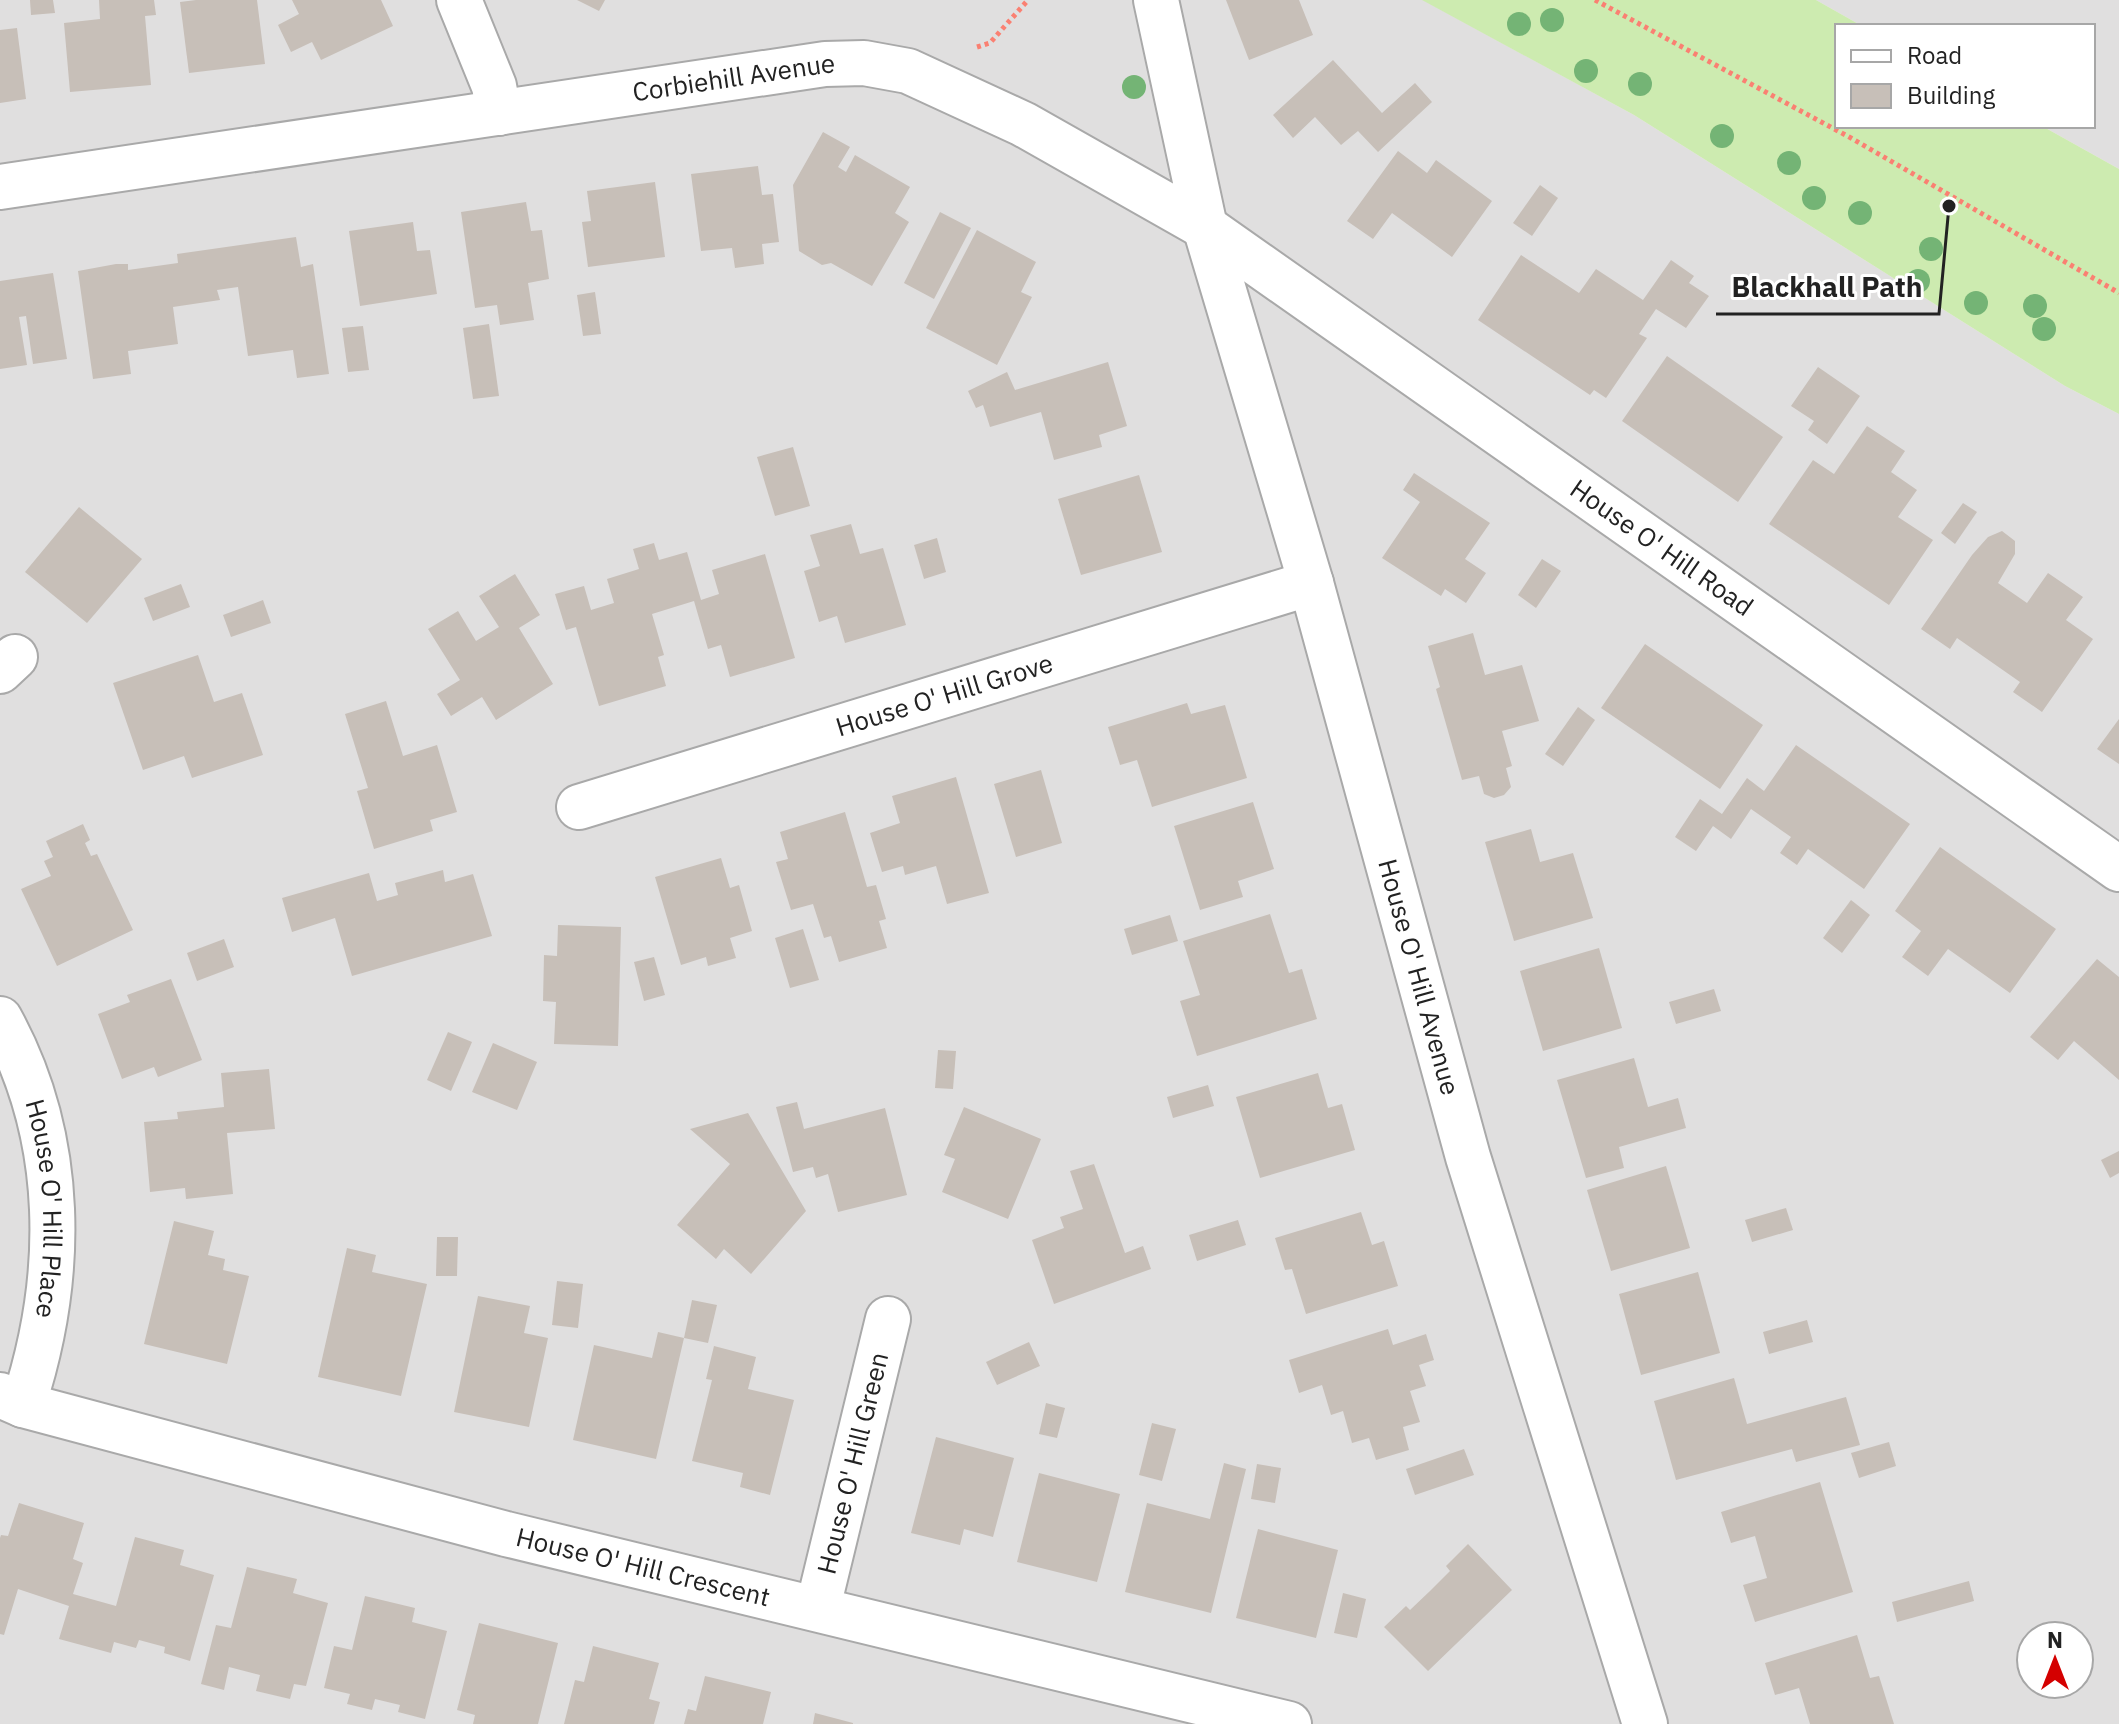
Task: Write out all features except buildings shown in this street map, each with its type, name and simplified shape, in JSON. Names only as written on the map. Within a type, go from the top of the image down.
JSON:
[{"type":"street","points":[[459,0],[494,86],[499,113]]},
{"type":"street","points":[[1156,0],[1205,227]]},
{"type":"street","name":"Corbiehill Avenue","points":[[0,187],[825,64],[864,63],[908,71],[1023,124],[1205,227]]},
{"type":"street","name":"House O' Hill Avenue","points":[[1205,227],[1311,583],[1468,1157],[1645,1724]]},
{"type":"street","name":"House O' Hill Road","points":[[1205,227],[2119,869]]},
{"type":"street","name":"House O' Hill Grove","points":[[579,807],[1311,583]]},
{"type":"street","name":"House O' Hill Place","points":[[0,1019],[15,1047],[38,1110],[46,1142],[53,1208],[47,1308],[11,1400]]},
{"type":"street","name":"House O' Hill Green","points":[[818,1607],[888,1319]]},
{"type":"street","name":"House O' Hill Crescent","points":[[11,1400],[506,1534],[818,1607],[1289,1724]]},
{"type":"path","points":[[1595,0],[1851,138],[2119,293]]},
{"type":"shaded area","points":[[0,0],[1423,0],[1634,115],[2065,386],[2119,414],[2119,1724],[0,1724]]},
{"type":"shaded area","points":[[1816,0],[2119,0],[2119,169],[2046,128],[2095,128],[2095,24],[1858,24]]},
{"type":"green space","points":[[1422,0],[1816,0],[1858,24],[1835,24],[1835,128],[2046,128],[2119,169],[2119,414],[2065,386],[1634,115]]},
{"type":"place","name":"Blackhall Path","points":[[1949,206]]}]
